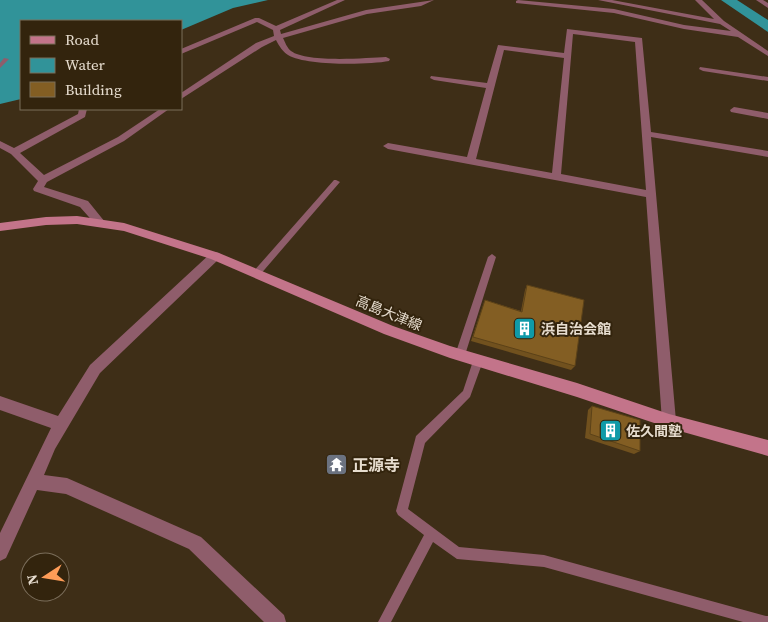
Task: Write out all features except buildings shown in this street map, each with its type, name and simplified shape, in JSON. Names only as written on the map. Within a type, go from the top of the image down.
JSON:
[{"type":"main road","name":"高島大津線","points":[[0,226],[77,220],[124,226],[215,256],[389,330],[460,355],[577,390],[669,421],[768,448]]},
{"type":"street","points":[[182,96],[277,33],[342,0]]},
{"type":"street","points":[[277,33],[366,12],[420,4],[431,0]]},
{"type":"street","points":[[601,0],[615,1],[722,22]]},
{"type":"street","points":[[698,0],[722,22],[768,54]]},
{"type":"street","points":[[759,0],[768,6]]},
{"type":"street","points":[[518,2],[614,11],[684,27],[742,35]]},
{"type":"street","points":[[182,52],[257,18],[277,33],[290,53],[300,57],[358,61],[386,59]]},
{"type":"street","points":[[556,177],[570,31],[639,40],[669,421]]},
{"type":"street","points":[[471,161],[501,47],[568,56]]},
{"type":"street","points":[[703,69],[768,80]]},
{"type":"street","points":[[434,78],[490,86]]},
{"type":"street","points":[[14,152],[82,115],[83,110]]},
{"type":"street","points":[[100,222],[84,204],[38,189],[43,180],[121,139],[164,110]]},
{"type":"street","points":[[734,110],[768,116]]},
{"type":"street","points":[[647,134],[768,154]]},
{"type":"street","points":[[0,144],[14,152],[43,180]]},
{"type":"street","points":[[388,146],[652,194]]},
{"type":"street","points":[[0,552],[50,444],[95,369],[215,256]]},
{"type":"street","points":[[0,403],[62,425]]},
{"type":"street","points":[[33,482],[66,486],[195,543],[277,622]]},
{"type":"lane","points":[[0,66],[6,59]]},
{"type":"lane","points":[[256,274],[336,182]]},
{"type":"lane","points":[[460,355],[492,257]]},
{"type":"lane","points":[[478,361],[467,394],[420,440],[402,511],[457,554],[544,561],[766,622]]},
{"type":"lane","points":[[384,622],[431,533]]},
{"type":"water","points":[[0,0],[268,0],[233,8],[182,30],[182,20],[20,20],[20,99],[0,104]]},
{"type":"water","points":[[721,0],[737,0],[768,20],[768,32]]},
{"type":"place","name":"浜自治会館","points":[[525,329]]},
{"type":"place","name":"佐久間塾","points":[[610,431]]},
{"type":"place","name":"正源寺","points":[[336,465]]}]
